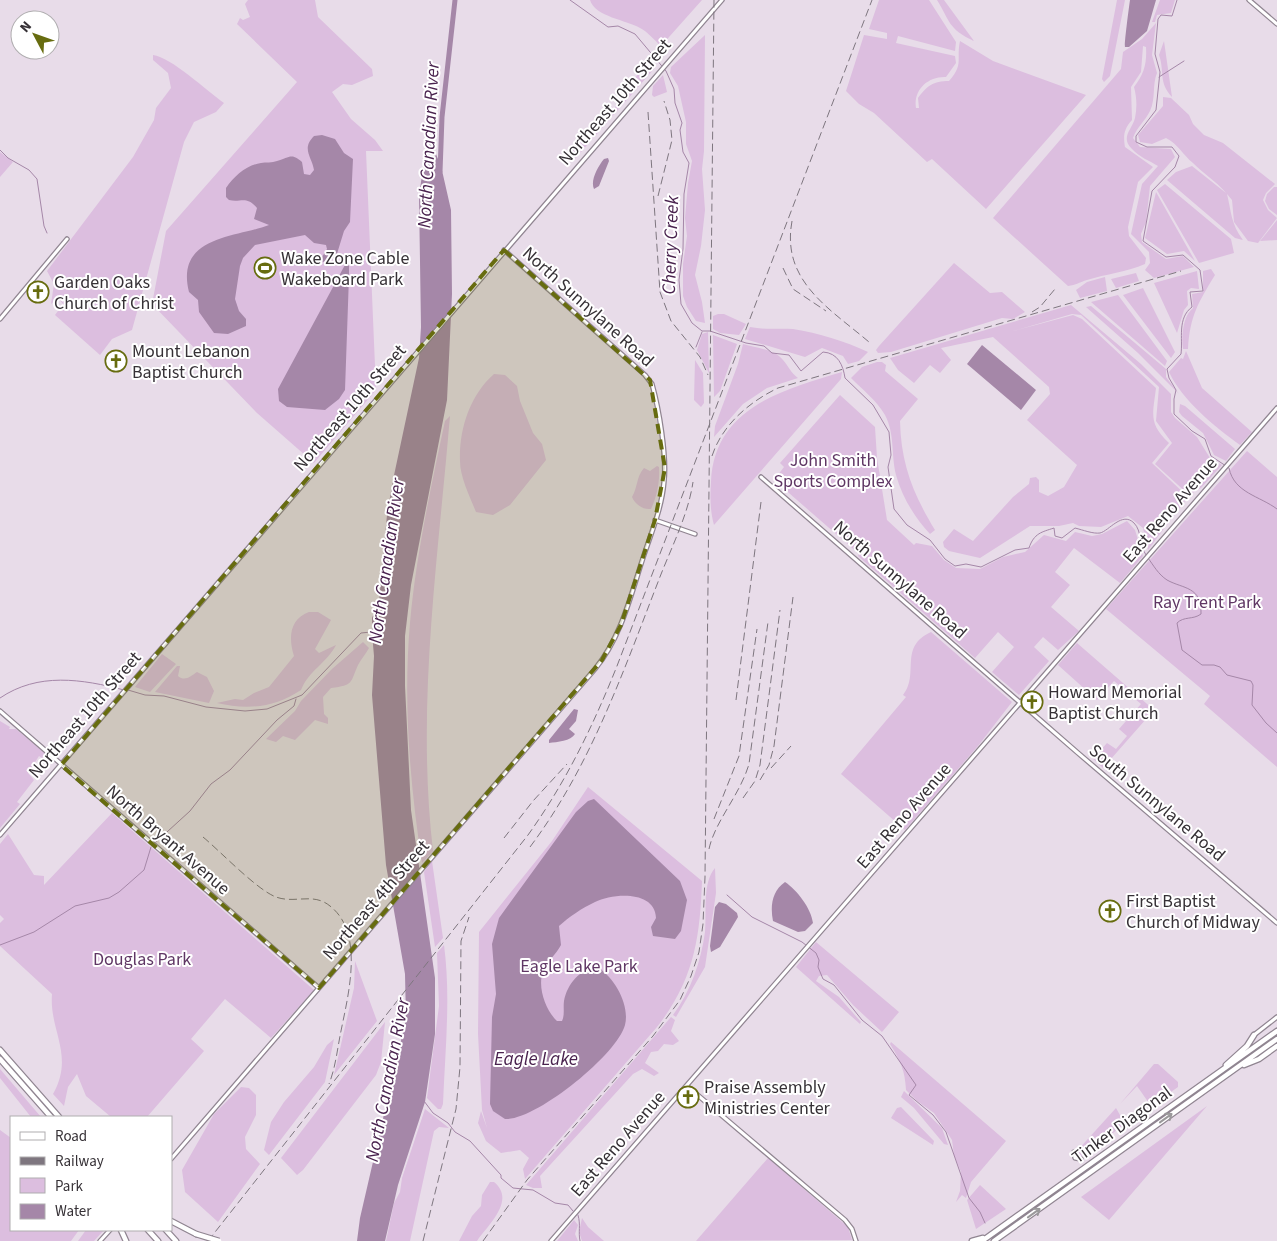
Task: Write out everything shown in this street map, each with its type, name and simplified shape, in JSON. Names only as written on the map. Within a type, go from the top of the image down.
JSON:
[{"type":"highway","name":"Tinker Diagonal","points":[[982,1241],[1277,1031]]},
{"type":"highway","points":[[1210,1079],[1248,1046],[1254,1035]]},
{"type":"highway","name":"Tinker Diagonal","points":[[994,1241],[1277,1039]]},
{"type":"highway","points":[[1234,1070],[1259,1059],[1277,1046]]},
{"type":"highway","points":[[0,1050],[58,1116]]},
{"type":"highway","points":[[0,1058],[49,1116]]},
{"type":"highway","points":[[172,1222],[196,1234],[219,1241]]},
{"type":"highway","points":[[149,1231],[158,1241]]},
{"type":"highway","points":[[167,1231],[176,1241]]},
{"type":"highway","points":[[972,1241],[990,1236]]},
{"type":"main road","name":"Northeast 10th Street","points":[[0,835],[722,0]]},
{"type":"main road","points":[[1249,0],[1277,24]]},
{"type":"main road","points":[[0,319],[68,240]]},
{"type":"main road","name":"North Sunnylane Road","points":[[504,250],[650,380],[665,468],[662,496],[621,625],[602,660]]},
{"type":"main road","name":"East Reno Avenue","points":[[551,1241],[1277,408]]},
{"type":"main road","name":"North Sunnylane Road","points":[[761,477],[1020,703]]},
{"type":"main road","points":[[655,520],[695,534]]},
{"type":"main road","name":"Northeast 4th Street","points":[[172,1158],[602,660]]},
{"type":"main road","name":"South Sunnylane Road","points":[[1020,703],[1277,923]]},
{"type":"main road","name":"North Bryant Avenue","points":[[0,711],[319,988]]},
{"type":"main road","points":[[1254,1035],[1277,1017]]},
{"type":"main road","points":[[687,1086],[845,1220],[852,1229],[856,1241]]},
{"type":"main road","points":[[1074,1152],[1075,1158],[1081,1159]]},
{"type":"main road","points":[[100,1241],[109,1231]]},
{"type":"highlighted area","points":[[504,250],[650,380],[665,468],[655,520],[621,625],[602,660],[319,988],[61,765]]},
{"type":"green space","name":"Wake Zone Cable Wakeboard Park","points":[[248,0],[315,0],[318,17],[372,69],[373,76],[352,85],[343,84],[332,92],[351,119],[375,140],[383,151],[366,151],[376,390],[314,463],[257,413],[152,304],[166,231],[297,82],[237,24],[240,18],[243,20],[250,17],[245,4]]},
{"type":"green space","points":[[590,0],[702,0],[661,46],[643,29],[605,14],[593,6]]},
{"type":"green space","points":[[879,0],[929,0],[956,42],[955,51],[898,36],[896,43],[955,56],[956,63],[946,77],[933,79],[919,90],[916,108],[919,108],[918,98],[924,90],[935,83],[949,81],[954,75],[959,62],[960,41],[993,61],[1086,95],[986,209],[932,159],[927,162],[874,113],[859,104],[846,91],[864,35],[887,39],[887,33],[869,29]]},
{"type":"green space","points":[[937,0],[944,0],[974,41],[965,37],[954,28]]},
{"type":"green space","points":[[1117,0],[1125,0],[1110,76],[1104,82],[1102,79]]},
{"type":"green space","points":[[1160,0],[1175,0],[1171,13],[1157,15],[1155,22],[1152,22]]},
{"type":"green space","points":[[1156,23],[1152,55],[1157,73],[1153,101],[1150,111],[1133,138],[1140,147],[1171,149],[1175,157],[1150,186],[1146,222],[1141,234],[1142,242],[1166,259],[1183,256],[1194,267],[1154,278],[1145,270],[1150,263],[1149,252],[1131,234],[1142,184],[1158,166],[1141,157],[1127,141],[1136,114],[1134,87],[1140,78],[1146,59],[1146,47],[1143,46],[1141,72],[1131,87],[1132,120],[1127,126],[1124,139],[1125,147],[1153,167],[1138,182],[1128,227],[1129,236],[1146,258],[1145,264],[1068,286],[993,218],[1121,69],[1123,52],[1142,39]]},
{"type":"green space","points":[[705,35],[704,151],[702,169],[705,210],[701,246],[695,275],[705,323],[696,321],[687,307],[683,296],[683,264],[687,236],[685,218],[692,161],[686,144],[686,122],[678,86],[670,73],[671,67]]},
{"type":"green space","points":[[1164,41],[1172,97],[1163,82],[1159,55]]},
{"type":"green space","points":[[153,55],[161,57],[179,68],[224,103],[216,112],[194,122],[184,142],[132,330],[112,339],[100,355],[55,315],[63,304],[58,298],[51,304],[54,284],[47,271],[133,157],[154,120],[156,108],[171,88],[168,73],[153,60]]},
{"type":"green space","points":[[645,67],[654,69],[574,160],[571,160],[573,148],[609,114]]},
{"type":"green space","points":[[663,75],[667,92],[654,97],[652,95],[653,86]]},
{"type":"green space","points":[[1163,97],[1171,98],[1189,115],[1193,124],[1204,135],[1223,143],[1275,184],[1266,193],[1263,200],[1268,210],[1277,218],[1258,243],[1248,241],[1234,222],[1232,200],[1227,194],[1234,223],[1243,240],[1235,238],[1167,180],[1176,172],[1192,166],[1226,193],[1189,160],[1174,143],[1166,138],[1152,144],[1140,142],[1138,135],[1163,106]]},
{"type":"green space","points":[[0,152],[13,162],[0,177]]},
{"type":"green space","points":[[1165,184],[1231,239],[1234,253],[1199,263],[1157,190]]},
{"type":"green space","points":[[1274,187],[1277,187],[1277,215],[1269,209],[1265,201],[1267,194]]},
{"type":"green space","points":[[1156,192],[1195,261],[1184,251],[1167,254],[1145,238]]},
{"type":"green space","points":[[1277,220],[1277,240],[1260,241]]},
{"type":"green space","points":[[954,263],[990,293],[1002,292],[1025,312],[1013,319],[1002,318],[891,352],[878,353],[876,350],[879,346]]},
{"type":"green space","points":[[1211,269],[1215,275],[1193,318],[1188,349],[1183,349],[1184,327],[1187,316],[1193,308],[1192,294],[1203,292],[1203,271]]},
{"type":"green space","points":[[1197,271],[1199,289],[1191,288],[1187,291],[1188,305],[1184,310],[1177,333],[1154,283]]},
{"type":"green space","points":[[1136,273],[1139,281],[1116,288],[1111,279]]},
{"type":"green space","points":[[1105,277],[1107,291],[1080,298],[1076,290],[1087,282]]},
{"type":"green space","points":[[1143,288],[1175,352],[1171,358],[1123,295]]},
{"type":"green space","points":[[1118,295],[1167,361],[1165,366],[1091,302]]},
{"type":"green space","points":[[1071,305],[1141,364],[1171,394],[1171,412],[1175,418],[1197,437],[1210,458],[1222,465],[1201,488],[1189,495],[1155,464],[1172,443],[1156,421],[1159,387],[1081,315],[1072,314],[1013,331],[1073,315],[1082,319],[1156,388],[1153,412],[1155,424],[1169,443],[1152,463],[1188,497],[1148,550],[1143,528],[1128,516],[1101,527],[1079,526],[1073,523],[1059,526],[1030,526],[980,558],[949,551],[944,547],[943,542],[954,529],[973,541],[1013,497],[1029,484],[1030,478],[1036,477],[1039,480],[1039,492],[1048,496],[1064,487],[1077,465],[1027,420],[1050,394],[1049,387],[993,337],[941,348],[951,360],[940,373],[930,365],[914,383],[898,370],[890,358]]},
{"type":"green space","points":[[1091,306],[1166,369],[1166,377],[1179,394],[1138,353],[1086,307]]},
{"type":"green space","points":[[724,314],[746,324],[739,335],[720,333],[713,329],[713,316]]},
{"type":"green space","points":[[750,327],[803,331],[850,344],[868,352],[859,361],[848,364],[843,356],[822,348],[805,357],[745,339]]},
{"type":"green space","points":[[708,332],[709,373],[697,350],[702,334]]},
{"type":"green space","points":[[713,335],[737,344],[720,391],[714,397]]},
{"type":"green space","points":[[743,344],[775,353],[798,378],[767,388],[743,404],[714,437],[715,426],[738,364]]},
{"type":"green space","points":[[1186,351],[1202,388],[1252,432],[1240,445],[1220,430],[1191,403],[1182,393],[1169,372],[1181,358],[1183,359]]},
{"type":"green space","points":[[695,360],[703,373],[704,403],[701,407],[694,400]]},
{"type":"green space","points":[[882,362],[886,365],[885,371],[918,399],[900,421],[901,437],[910,478],[920,504],[935,530],[930,534],[919,521],[902,491],[896,475],[892,437],[885,415],[851,378],[862,367]]},
{"type":"green space","points":[[842,372],[841,379],[714,525],[710,493],[715,457],[724,436],[738,419],[755,406],[775,395]]},
{"type":"green space","points":[[494,374],[505,375],[517,386],[520,401],[533,433],[542,444],[546,460],[510,505],[493,515],[476,512],[463,480],[460,467],[460,449],[464,425],[472,402]]},
{"type":"green space","name":"John Smith Sports Complex","points":[[840,395],[875,427],[877,458],[887,520],[914,545],[916,543],[932,546],[944,560],[956,568],[980,569],[1003,557],[1025,552],[1044,535],[1066,541],[1075,532],[1092,536],[1102,534],[1127,521],[1135,530],[1143,556],[1120,583],[1074,548],[1055,572],[1070,585],[1051,607],[1079,631],[1058,650],[1043,637],[1034,647],[1049,661],[1019,695],[992,672],[1014,647],[998,632],[975,658],[774,480],[784,467],[780,463]]},
{"type":"green space","points":[[1180,404],[1185,406],[1235,449],[1226,461],[1214,455],[1203,433],[1182,416],[1179,412]]},
{"type":"green space","points":[[450,416],[435,579],[428,688],[428,797],[433,851],[422,863],[411,774],[407,683],[408,653],[416,572],[424,521],[445,421]]},
{"type":"green space","name":"Ray Trent Park","points":[[1247,451],[1277,477],[1277,767],[1204,704],[1210,696],[1106,609]]},
{"type":"green space","points":[[657,466],[659,467],[659,472],[656,494],[651,509],[645,509],[637,504],[632,497],[644,468],[650,471]]},
{"type":"green space","points":[[309,612],[318,612],[331,620],[315,649],[319,653],[336,645],[332,652],[308,677],[301,690],[281,701],[260,706],[250,707],[217,703],[235,699],[243,700],[269,687],[294,656],[291,636],[294,624]]},
{"type":"green space","points":[[931,632],[1012,702],[978,746],[905,830],[841,774],[906,697],[903,695],[908,687],[912,653],[915,645],[921,638]]},
{"type":"green space","points":[[363,642],[369,648],[350,682],[344,686],[331,688],[323,697],[324,714],[328,718],[328,724],[315,720],[295,740],[283,736],[276,742],[266,739],[295,711],[301,701],[332,669]]},
{"type":"green space","points":[[1077,643],[1154,710],[1103,768],[1091,757],[1094,753],[1097,754],[1107,743],[1116,749],[1127,736],[1119,729],[1141,704],[1114,681],[1097,700],[1058,665]]},
{"type":"green space","points":[[162,654],[176,664],[150,692],[135,687]]},
{"type":"green space","points":[[177,666],[180,666],[178,676],[181,678],[188,678],[197,672],[207,677],[214,691],[209,703],[155,692]]},
{"type":"green space","points":[[0,721],[10,727],[9,729],[16,729],[48,756],[45,760],[39,756],[28,773],[34,780],[17,802],[20,804],[0,828]]},
{"type":"green space","name":"Eagle Lake Park","points":[[588,787],[702,881],[697,940],[687,975],[669,1010],[657,1027],[525,1179],[523,1169],[529,1158],[520,1150],[501,1153],[486,1141],[478,1123],[481,1111],[487,1128],[482,1110],[478,1034],[479,932],[552,841]]},
{"type":"green space","name":"Douglas Park","points":[[112,813],[314,990],[271,1038],[225,999],[191,1039],[204,1051],[148,1116],[110,1116],[86,1096],[77,1074],[68,1087],[64,1106],[53,1094],[62,1067],[62,1055],[54,1020],[52,994],[0,946],[0,923],[4,919],[0,915],[0,844],[8,834],[34,875],[44,876],[44,885]]},
{"type":"green space","points":[[432,861],[443,938],[435,947],[424,872]]},
{"type":"green space","points":[[715,868],[716,893],[705,967],[676,1017],[673,1015],[690,986],[701,954],[705,932],[708,882]]},
{"type":"green space","points":[[816,942],[899,1012],[882,1032],[853,1005],[827,975],[819,976],[816,981],[839,997],[861,1022],[860,1024],[796,967]]},
{"type":"green space","points":[[444,945],[447,984],[447,1024],[443,1104],[441,1109],[438,1109],[427,1098],[439,1006],[437,953]]},
{"type":"green space","points":[[355,961],[377,1021],[334,1075],[354,988]]},
{"type":"green space","points":[[671,1017],[675,1020],[671,1031],[679,1041],[673,1045],[664,1044],[658,1051],[651,1052],[645,1063],[659,1073],[654,1076],[642,1069],[633,1074],[540,1176],[542,1188],[533,1188],[526,1185]]},
{"type":"green space","points":[[385,1022],[381,1062],[376,1075],[303,1170],[297,1175],[281,1158]]},
{"type":"green space","points":[[334,1039],[325,1082],[269,1155],[264,1150],[271,1122],[284,1102],[314,1067],[327,1045]]},
{"type":"green space","points":[[891,1042],[1006,1141],[971,1182],[966,1198],[962,1195],[956,1202],[960,1191],[961,1172],[954,1155],[952,1140],[934,1113],[917,1101],[906,1090],[905,1077],[900,1061],[890,1044]]},
{"type":"green space","points":[[1154,1064],[1158,1064],[1178,1082],[1178,1087],[1151,1106],[1137,1086],[1120,1104]]},
{"type":"green space","points":[[0,1069],[40,1116],[30,1116],[0,1078]]},
{"type":"green space","points":[[241,1087],[249,1088],[256,1095],[256,1115],[245,1137],[246,1149],[260,1164],[218,1222],[185,1192],[182,1170],[214,1114]]},
{"type":"green space","points":[[904,1091],[942,1128],[948,1145],[944,1144],[914,1108],[901,1097]]},
{"type":"green space","points":[[1207,1106],[1109,1220],[1081,1197]]},
{"type":"green space","points":[[901,1107],[934,1141],[933,1145],[891,1118],[897,1108]]},
{"type":"green space","points":[[1116,1108],[1125,1124],[1079,1158],[1076,1157],[1076,1152]]},
{"type":"green space","points":[[425,1109],[449,1128],[439,1127],[434,1131],[410,1241],[386,1241],[394,1203],[400,1192],[402,1178]]},
{"type":"green space","points":[[0,1130],[10,1137],[10,1231],[78,1231],[71,1241],[0,1241]]},
{"type":"green space","points":[[768,1158],[848,1227],[852,1240],[696,1241]]},
{"type":"green space","points":[[490,1182],[494,1182],[500,1189],[502,1196],[498,1212],[477,1241],[459,1241],[472,1216],[481,1206],[482,1195]]},
{"type":"green space","points":[[980,1185],[1006,1209],[976,1229],[967,1200]]},
{"type":"green space","points":[[582,1218],[588,1227],[604,1241],[582,1241],[579,1232]]},
{"type":"green space","points":[[574,1220],[578,1225],[575,1234],[578,1241],[557,1241]]},
{"type":"green space","points":[[85,1231],[103,1231],[94,1241],[78,1241]]},
{"type":"water","points":[[1130,0],[1156,0],[1147,31],[1129,47],[1125,47],[1126,33]]},
{"type":"water","points":[[322,135],[335,139],[344,153],[353,159],[350,222],[344,231],[336,257],[323,262],[322,257],[327,249],[326,245],[314,243],[305,235],[255,245],[243,258],[240,266],[235,299],[239,311],[246,319],[246,326],[228,334],[214,333],[199,312],[198,300],[189,292],[187,274],[191,260],[199,250],[211,242],[269,225],[254,219],[257,208],[250,202],[229,200],[226,197],[226,188],[237,175],[251,166],[275,162],[292,156],[302,162],[304,174],[310,175],[314,170],[308,153],[308,145],[314,136]]},
{"type":"water","points":[[430,140],[441,166],[451,210],[452,294],[447,400],[411,585],[405,636],[405,686],[411,810],[435,978],[435,1034],[425,1102],[398,1185],[385,1241],[357,1241],[360,1218],[406,1019],[405,974],[386,865],[372,695],[374,656],[372,618],[379,602],[387,515],[419,358],[421,327],[419,196],[425,154]]},
{"type":"water","points":[[608,158],[609,161],[599,186],[594,189],[595,174],[604,159]]},
{"type":"water","points":[[346,263],[349,263],[349,276],[345,390],[339,399],[325,410],[287,407],[279,401],[278,389]]},
{"type":"water","points":[[982,345],[1036,390],[1021,410],[967,364]]},
{"type":"water","points":[[574,709],[578,710],[576,721],[569,729],[575,734],[567,740],[549,743],[549,740]]},
{"type":"water","name":"Eagle Lake","points":[[594,799],[680,881],[687,900],[681,931],[675,939],[653,936],[651,927],[656,918],[654,909],[649,902],[632,896],[612,897],[595,902],[559,926],[561,945],[546,965],[541,978],[546,1005],[553,1017],[557,1021],[562,1021],[564,1001],[568,989],[576,978],[586,970],[599,968],[611,979],[620,993],[625,1009],[625,1025],[619,1038],[607,1053],[573,1084],[535,1109],[518,1117],[505,1119],[493,1111],[490,1104],[492,1017],[496,994],[492,944],[499,918],[576,812],[588,801]]},
{"type":"water","points":[[785,882],[799,895],[812,917],[813,923],[805,931],[798,932],[773,921],[773,899],[777,890]]},
{"type":"water","points":[[719,902],[726,904],[737,913],[738,917],[720,947],[711,952],[710,946],[715,907]]},
{"type":"waterway","name":"North Canadian River","points":[[440,172],[442,117],[455,0]]},
{"type":"waterway","name":"Cherry Creek","points":[[570,0],[608,27],[618,26],[635,34],[666,71],[674,89],[675,103],[682,123],[680,130],[683,152],[689,163],[684,194],[683,249],[679,280],[681,304],[692,323],[702,331],[710,331],[746,343],[764,346],[772,353],[789,355],[801,371],[823,352],[836,357],[841,364],[845,378],[873,405],[889,432],[891,455],[888,467],[894,509],[907,525],[930,540],[945,559],[955,566],[966,564],[981,567],[1015,550],[1029,548],[1036,536],[1054,528],[1055,536],[1062,538],[1075,528],[1091,532],[1104,532],[1120,520],[1125,519],[1137,526],[1146,555]]},
{"type":"waterway","points":[[1177,0],[1172,16],[1161,15],[1158,19],[1155,54],[1160,72],[1156,110],[1136,136],[1136,142],[1147,147],[1172,147],[1179,156],[1175,167],[1152,191],[1143,241],[1166,257],[1183,255],[1200,270],[1203,291],[1190,292],[1192,307],[1187,312],[1182,323],[1181,354],[1167,369],[1169,378],[1176,390],[1174,414],[1192,431],[1205,439],[1211,456],[1229,468],[1236,483],[1242,489],[1277,509]]},
{"type":"waterway","points":[[1159,77],[1184,61]]},
{"type":"waterway","points":[[0,150],[8,158],[29,170],[37,179],[44,226],[47,233]]},
{"type":"waterway","points":[[696,347],[702,332]]},
{"type":"waterway","name":"Cherry Creek","points":[[1148,558],[1164,578],[1190,590],[1198,598],[1201,614],[1183,619],[1177,623],[1182,650],[1202,665],[1214,665],[1220,667],[1227,675],[1251,681],[1253,685],[1252,705],[1266,723],[1277,733]]},
{"type":"waterway","points":[[128,690],[145,695],[164,696],[206,707],[245,711],[267,709],[302,695],[361,633],[371,632]]},
{"type":"waterway","points":[[0,698],[29,684],[60,680],[92,683],[124,690]]},
{"type":"waterway","points":[[156,842],[190,811],[211,784],[230,770],[277,720],[294,706],[296,699]]},
{"type":"waterway","points":[[0,945],[34,932],[75,906],[109,898],[119,892],[144,870],[151,847]]},
{"type":"waterway","points":[[727,895],[752,917],[802,942],[816,953],[819,960],[818,967],[823,979],[834,985],[862,1020],[882,1036],[916,1085],[909,1095],[933,1115],[946,1132],[969,1198],[980,1212],[985,1223]]},
{"type":"waterway","points":[[424,1101],[433,1113],[448,1123],[455,1132],[470,1141],[501,1175],[501,1178],[513,1188],[533,1190],[555,1203],[568,1205],[573,1211]]},
{"type":"waterway","points":[[578,1215],[580,1241]]},
{"type":"railway","points":[[483,1241],[527,1180],[653,1036],[680,1000],[699,952],[703,924],[705,877],[714,0]]},
{"type":"railway","points":[[208,1241],[528,835],[567,774],[617,666],[872,0]]},
{"type":"railway","points":[[658,196],[672,140],[670,120],[664,101]]},
{"type":"railway","points":[[648,112],[660,292],[671,321],[700,357],[708,375]]},
{"type":"railway","points":[[792,221],[791,242],[794,260],[801,277],[824,305],[869,342]]},
{"type":"railway","points":[[783,268],[793,289],[826,311]]},
{"type":"railway","points":[[712,456],[722,434],[738,416],[747,407],[778,388],[1181,271]]},
{"type":"railway","points":[[1032,312],[1040,307],[1055,289]]},
{"type":"railway","points":[[530,847],[570,785],[618,686],[678,533],[691,495],[693,482]]},
{"type":"railway","points":[[736,700],[761,502]]},
{"type":"railway","points":[[760,780],[769,765],[774,746],[793,597]]},
{"type":"railway","points":[[743,798],[755,781],[760,765],[780,610]]},
{"type":"railway","points":[[709,849],[717,828],[740,786],[749,764],[768,622]]},
{"type":"railway","points":[[714,819],[739,756],[757,629]]},
{"type":"railway","points":[[771,768],[791,746]]},
{"type":"railway","points":[[504,838],[533,801],[567,764]]},
{"type":"railway","points":[[203,837],[249,879],[268,893],[283,899],[310,899],[324,902],[341,918],[348,933],[351,950],[351,968],[346,1004],[329,1084]]},
{"type":"railway","points":[[423,1241],[456,1109],[460,1067],[461,941],[469,917]]},
{"type":"place","name":"Wake Zone Cable Wakeboard Park","points":[[265,268]]},
{"type":"place","name":"Garden Oaks Church of Christ","points":[[38,292]]},
{"type":"place","name":"Mount Lebanon Baptist Church","points":[[116,361]]},
{"type":"place","name":"Howard Memorial Baptist Church","points":[[1032,702]]},
{"type":"place","name":"First Baptist Church of Midway","points":[[1110,911]]},
{"type":"place","name":"Praise Assembly Ministries Center","points":[[688,1097]]}]
